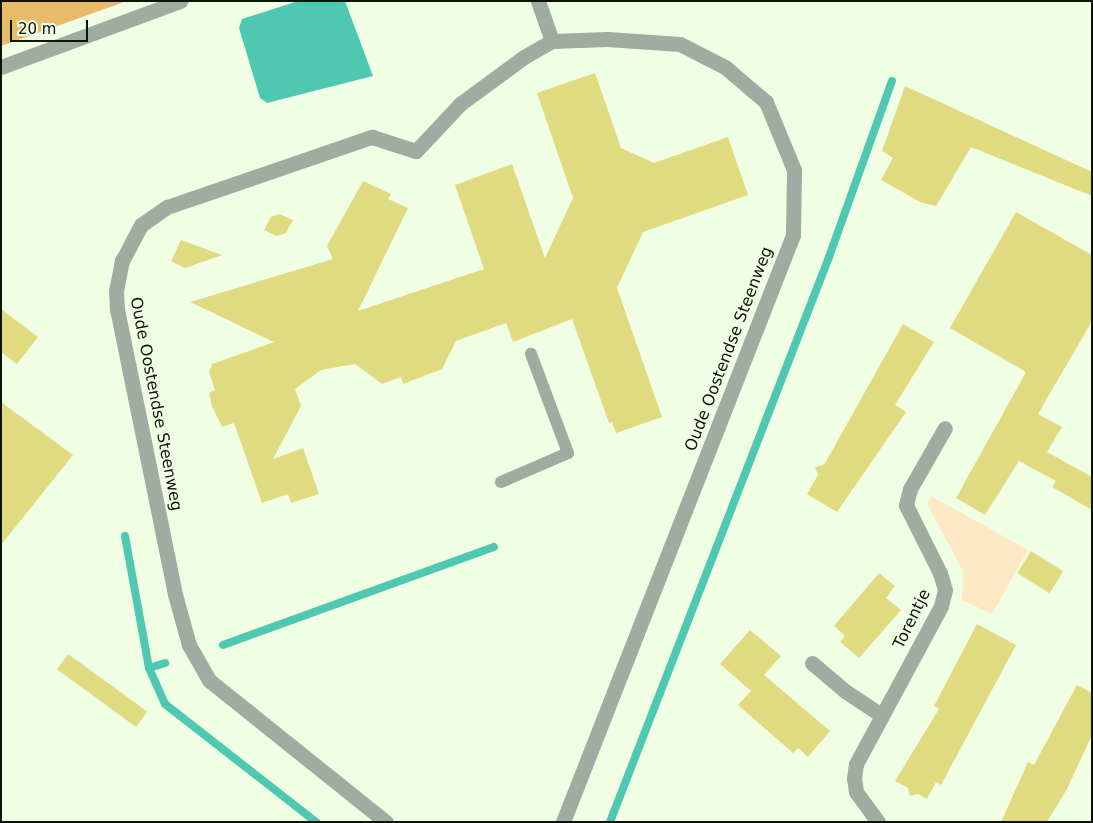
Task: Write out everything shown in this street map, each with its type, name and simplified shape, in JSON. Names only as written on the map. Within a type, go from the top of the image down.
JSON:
[{"type":"street","points":[[1,67],[180,1]]},
{"type":"street","points":[[538,1],[552,41]]},
{"type":"street","name":"Oude Oostendse Steenweg","points":[[386,822],[208,680],[189,646],[175,594],[117,310],[117,283],[131,241],[141,225],[167,207],[372,137],[416,150],[460,104],[524,57],[552,41],[607,39],[680,44],[725,67],[766,102],[794,170],[793,235],[563,822]]},
{"type":"street","name":"Torentje","points":[[878,822],[856,792],[854,778],[856,764],[941,606],[945,590],[940,573],[906,505],[910,489],[945,428]]},
{"type":"street","points":[[812,663],[845,691],[882,715]]},
{"type":"lane","points":[[501,482],[568,453],[531,354]]},
{"type":"shaded area","points":[[1,1],[127,1],[1,46]]},
{"type":"shaded area","points":[[931,496],[1028,550],[992,614],[962,600],[963,571],[927,504]]},
{"type":"water","points":[[298,1],[345,1],[373,76],[267,103],[260,98],[239,28],[242,19]]},
{"type":"building","points":[[595,73],[621,148],[654,163],[728,137],[748,195],[643,232],[617,288],[662,417],[616,433],[612,422],[609,423],[572,319],[513,342],[506,323],[456,341],[442,369],[403,384],[401,377],[382,384],[355,364],[321,370],[295,389],[301,406],[273,459],[303,448],[319,494],[291,503],[288,494],[262,503],[234,423],[222,427],[212,406],[209,393],[215,390],[209,372],[212,364],[274,342],[190,302],[333,259],[327,246],[363,181],[391,194],[388,199],[408,208],[358,311],[484,269],[455,185],[512,164],[545,258],[573,198],[537,93]]},
{"type":"building","points":[[905,86],[1092,172],[1092,196],[971,147],[936,206],[922,203],[881,180],[893,158],[882,151]]},
{"type":"building","points":[[1016,212],[1092,255],[1092,321],[1038,414],[1062,427],[1047,452],[1092,477],[1092,510],[1052,487],[1056,481],[1019,461],[985,515],[956,498],[1026,372],[950,328]]},
{"type":"building","points":[[279,214],[293,220],[286,233],[277,236],[264,230],[271,217]]},
{"type":"building","points":[[181,240],[222,255],[185,268],[171,261]]},
{"type":"building","points":[[1,309],[38,337],[17,364],[1,352]]},
{"type":"building","points":[[903,324],[934,342],[895,405],[906,412],[837,512],[807,494],[818,475],[815,467],[824,465]]},
{"type":"building","points":[[1,402],[73,455],[1,545]]},
{"type":"building","points":[[1031,551],[1063,571],[1049,593],[1017,573]]},
{"type":"building","points":[[879,573],[895,586],[886,598],[901,610],[859,658],[840,642],[845,636],[834,626]]},
{"type":"building","points":[[977,624],[1016,645],[941,785],[936,782],[927,799],[918,794],[910,796],[908,788],[895,781],[939,709],[934,706]]},
{"type":"building","points":[[750,630],[781,656],[764,675],[830,731],[808,757],[798,748],[793,753],[738,705],[751,691],[720,664]]},
{"type":"building","points":[[68,654],[147,712],[136,727],[57,669]]},
{"type":"building","points":[[1077,685],[1092,693],[1092,735],[1067,789],[1047,822],[1001,822],[1028,762],[1034,765]]},
{"type":"waterway","points":[[610,822],[829,257],[892,81]]},
{"type":"waterway","points":[[125,536],[149,668],[165,663]]},
{"type":"waterway","points":[[223,645],[494,547]]},
{"type":"waterway","points":[[149,668],[165,704],[316,822]]}]
